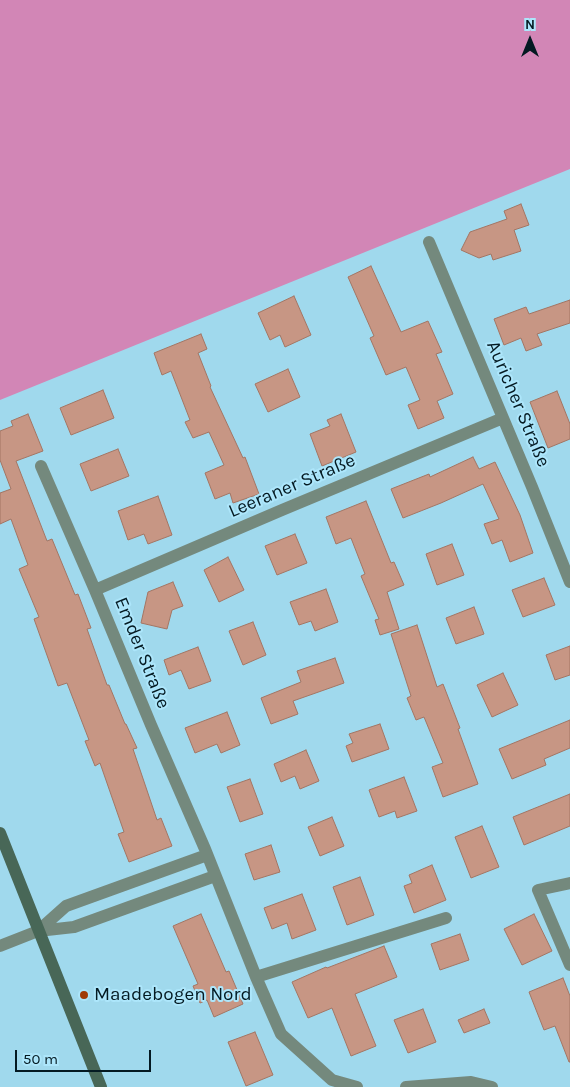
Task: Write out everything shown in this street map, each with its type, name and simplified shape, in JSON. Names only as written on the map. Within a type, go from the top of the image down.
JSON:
[{"type":"main road","points":[[0,833],[101,1087]]},
{"type":"street","name":"Auricher Straße","points":[[429,242],[570,582]]},
{"type":"street","name":"Leeraner Straße","points":[[95,590],[503,418]]},
{"type":"street","name":"Emder Straße","points":[[42,466],[281,1034],[331,1084],[357,1087]]},
{"type":"street","points":[[38,931],[66,906],[207,855]]},
{"type":"street","points":[[0,946],[38,931],[74,927],[215,876]]},
{"type":"street","points":[[570,883],[538,890],[570,965]]},
{"type":"street","points":[[256,977],[446,918]]},
{"type":"street","points":[[406,1087],[471,1082],[492,1087]]},
{"type":"shaded area","points":[[0,0],[570,0],[570,169],[0,400]]},
{"type":"building","points":[[521,204],[529,225],[514,230],[521,251],[493,260],[491,254],[479,258],[461,250],[470,232],[507,219],[504,211]]},
{"type":"building","points":[[371,266],[401,332],[428,321],[442,352],[436,354],[453,394],[437,401],[444,418],[418,429],[408,405],[420,400],[406,367],[386,375],[370,338],[374,336],[348,277]]},
{"type":"building","points":[[294,296],[311,335],[285,347],[280,335],[270,340],[258,313]]},
{"type":"building","points":[[570,300],[570,323],[537,334],[542,345],[526,351],[521,338],[504,345],[494,319],[526,307],[529,314]]},
{"type":"building","points":[[201,334],[207,349],[198,353],[210,387],[243,458],[245,457],[259,494],[233,503],[230,493],[215,499],[205,473],[224,465],[209,432],[193,438],[185,422],[190,420],[171,371],[162,375],[154,353]]},
{"type":"building","points":[[288,369],[300,397],[268,412],[255,384]]},
{"type":"building","points":[[103,390],[114,418],[71,435],[60,408]]},
{"type":"building","points":[[557,391],[570,424],[570,439],[548,448],[530,402]]},
{"type":"building","points":[[28,414],[43,451],[16,461],[47,541],[52,539],[75,595],[78,594],[91,628],[87,629],[107,685],[109,685],[137,748],[133,749],[157,820],[161,818],[172,846],[129,862],[118,834],[124,832],[100,763],[95,766],[85,741],[89,740],[67,683],[58,686],[34,619],[39,617],[19,569],[28,565],[11,519],[0,524],[0,493],[11,489],[0,460],[0,431],[13,426],[11,421]]},
{"type":"building","points":[[341,414],[356,452],[322,466],[310,434],[330,426],[327,420]]},
{"type":"building","points":[[118,449],[129,476],[91,491],[80,464]]},
{"type":"building","points":[[473,457],[479,469],[495,462],[520,515],[533,553],[510,562],[502,540],[492,544],[484,524],[499,519],[483,484],[403,518],[391,489],[429,474],[430,477]]},
{"type":"building","points":[[158,496],[172,535],[148,544],[144,534],[128,540],[118,511]]},
{"type":"building","points":[[366,501],[391,563],[394,562],[404,585],[387,592],[399,629],[380,635],[375,620],[379,619],[361,576],[365,574],[351,538],[336,544],[326,517]]},
{"type":"building","points":[[295,534],[307,563],[277,575],[265,546]]},
{"type":"building","points":[[452,544],[464,575],[437,585],[426,554]]},
{"type":"building","points":[[228,557],[244,590],[219,602],[204,570]]},
{"type":"building","points":[[544,578],[555,605],[523,617],[512,590]]},
{"type":"building","points":[[173,582],[183,606],[172,610],[167,629],[141,623],[148,592]]},
{"type":"building","points":[[326,589],[338,622],[315,631],[311,621],[299,625],[290,602]]},
{"type":"building","points":[[474,607],[484,634],[456,644],[446,618]]},
{"type":"building","points":[[253,622],[266,655],[243,665],[229,631]]},
{"type":"building","points":[[417,625],[437,687],[443,684],[460,728],[458,729],[478,784],[443,797],[432,767],[443,763],[424,717],[416,720],[407,698],[411,696],[391,634]]},
{"type":"building","points":[[570,646],[570,675],[555,680],[546,655]]},
{"type":"building","points":[[198,647],[211,681],[189,689],[181,670],[169,675],[164,660]]},
{"type":"building","points":[[335,658],[344,683],[293,701],[298,714],[271,724],[261,698],[301,682],[297,671]]},
{"type":"building","points":[[503,673],[518,705],[492,717],[477,685]]},
{"type":"building","points":[[227,712],[240,745],[221,753],[217,744],[195,753],[185,728]]},
{"type":"building","points":[[570,720],[570,748],[544,759],[546,765],[512,779],[499,749]]},
{"type":"building","points":[[380,724],[389,749],[352,762],[346,746],[353,743],[349,734]]},
{"type":"building","points":[[306,750],[319,781],[300,789],[295,776],[281,782],[274,764]]},
{"type":"building","points":[[404,777],[417,811],[397,818],[395,811],[379,817],[369,790]]},
{"type":"building","points":[[250,779],[263,814],[240,822],[227,787]]},
{"type":"building","points":[[570,794],[570,826],[524,845],[513,817]]},
{"type":"building","points":[[332,817],[344,846],[320,856],[308,827]]},
{"type":"building","points":[[482,826],[499,867],[471,878],[455,837]]},
{"type":"building","points":[[271,845],[280,872],[254,880],[245,854]]},
{"type":"building","points":[[432,865],[446,900],[414,913],[404,886],[412,883],[409,875]]},
{"type":"building","points":[[360,877],[374,915],[347,925],[333,887]]},
{"type":"building","points":[[302,894],[316,930],[292,939],[287,923],[272,929],[264,908]]},
{"type":"building","points":[[201,914],[226,972],[229,971],[243,1004],[214,1017],[207,1000],[200,1003],[193,986],[198,984],[173,926]]},
{"type":"building","points":[[534,914],[552,951],[522,965],[504,929]]},
{"type":"building","points":[[460,934],[469,960],[440,970],[431,944]]},
{"type":"building","points":[[384,946],[397,977],[355,994],[376,1046],[351,1056],[332,1008],[308,1018],[292,982],[326,967]]},
{"type":"building","points":[[563,978],[570,996],[570,1062],[555,1026],[544,1030],[529,992]]},
{"type":"building","points":[[423,1009],[436,1042],[408,1053],[394,1020]]},
{"type":"building","points":[[484,1009],[490,1023],[464,1033],[458,1020]]},
{"type":"building","points":[[255,1032],[273,1075],[246,1086],[228,1042]]},
{"type":"place","name":"Maadebogen Nord","points":[[84,995]]}]
